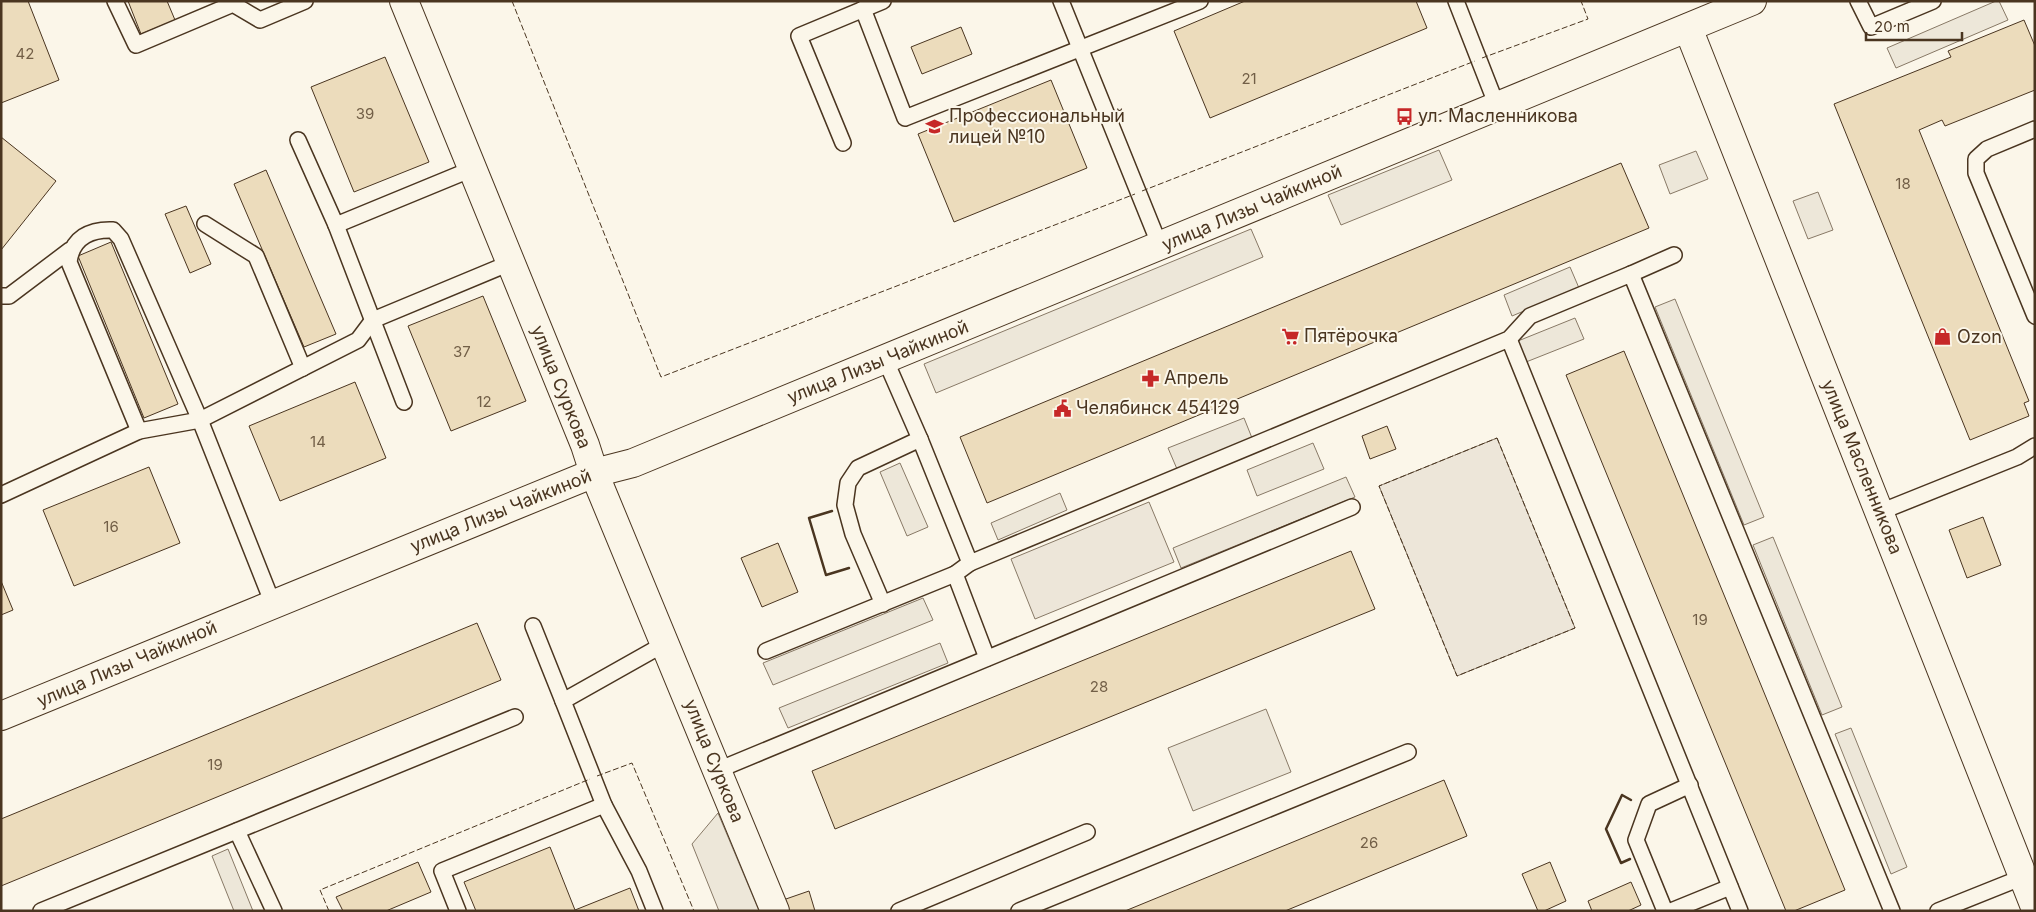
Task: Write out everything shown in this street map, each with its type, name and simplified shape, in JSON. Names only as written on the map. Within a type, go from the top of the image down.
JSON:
[{"type":"street","name":"улица Суркова","points":[[404,1],[585,445],[594,473],[666,643],[775,911]]},
{"type":"street","name":"улица Лизы Чайкиной","points":[[1,716],[594,473],[633,463],[1688,28],[1739,4]]},
{"type":"street","name":"улица Масленникова","points":[[1688,28],[2035,907]]},
{"type":"lane","points":[[115,1],[136,45],[233,2],[260,20],[305,1]]},
{"type":"lane","points":[[843,143],[799,36],[884,1]]},
{"type":"lane","points":[[1061,1],[1160,246]]},
{"type":"lane","points":[[863,9],[905,118],[1200,1]]},
{"type":"lane","points":[[1456,1],[1497,106]]},
{"type":"lane","points":[[1858,1],[1871,27],[1933,1]]},
{"type":"lane","points":[[2035,129],[1987,149],[1976,159],[1976,173],[2035,316]]},
{"type":"lane","points":[[298,140],[336,225],[404,402]]},
{"type":"lane","points":[[336,225],[472,168]]},
{"type":"lane","points":[[206,224],[256,256],[303,368]]},
{"type":"lane","points":[[1,296],[8,296],[70,250],[80,238],[101,230],[113,230],[121,239],[200,420],[273,604]]},
{"type":"lane","points":[[70,250],[68,262],[139,431]]},
{"type":"lane","points":[[766,651],[955,574],[970,564],[1509,339],[1530,316],[1674,255]]},
{"type":"lane","points":[[1,494],[139,431],[200,420],[358,340],[373,320],[510,263]]},
{"type":"lane","points":[[1631,274],[1892,911]]},
{"type":"lane","points":[[1509,339],[1740,911]]},
{"type":"lane","points":[[885,359],[920,439],[970,564]]},
{"type":"lane","points":[[883,604],[853,534],[845,505],[848,483],[858,468],[920,439]]},
{"type":"lane","points":[[1880,512],[2017,457],[2035,446]]},
{"type":"lane","points":[[718,770],[1352,507]]},
{"type":"lane","points":[[955,574],[987,658]]},
{"type":"lane","points":[[534,626],[604,805],[639,871],[654,911]]},
{"type":"lane","points":[[563,701],[666,643]]},
{"type":"lane","points":[[41,911],[515,717]]},
{"type":"lane","points":[[1019,911],[1408,752]]},
{"type":"lane","points":[[1664,911],[1636,840],[1649,804],[1690,785]]},
{"type":"lane","points":[[458,911],[442,871],[604,805]]},
{"type":"lane","points":[[237,831],[274,911]]},
{"type":"lane","points":[[899,911],[1087,832]]},
{"type":"lane","points":[[1938,911],[2023,877]]},
{"type":"lane","points":[[1672,911],[1730,887]]},
{"type":"shaded area","points":[[1999,1],[2008,20],[1896,68],[1887,48]]},
{"type":"shaded area","points":[[1439,150],[1452,180],[1341,225],[1328,195]]},
{"type":"shaded area","points":[[1696,151],[1708,179],[1670,194],[1659,165]]},
{"type":"shaded area","points":[[1818,192],[1833,230],[1808,239],[1793,201]]},
{"type":"shaded area","points":[[1251,229],[1263,257],[936,393],[924,364]]},
{"type":"shaded area","points":[[1570,267],[1579,288],[1512,316],[1504,295]]},
{"type":"shaded area","points":[[1675,299],[1764,517],[1744,525],[1655,307]]},
{"type":"shaded area","points":[[1575,318],[1584,339],[1521,364],[1513,343]]},
{"type":"shaded area","points":[[1244,418],[1252,438],[1177,469],[1168,448]]},
{"type":"shaded area","points":[[1497,438],[1575,628],[1457,676],[1379,486]]},
{"type":"shaded area","points":[[1313,443],[1324,469],[1257,496],[1247,470]]},
{"type":"shaded area","points":[[900,463],[928,527],[907,536],[880,472]]},
{"type":"shaded area","points":[[1346,477],[1355,497],[1181,568],[1173,548]]},
{"type":"shaded area","points":[[1060,493],[1067,510],[998,540],[991,523]]},
{"type":"shaded area","points":[[1149,502],[1174,562],[1035,619],[1011,559]]},
{"type":"shaded area","points":[[1773,537],[1842,707],[1822,715],[1753,545]]},
{"type":"shaded area","points":[[923,598],[933,620],[773,685],[763,663]]},
{"type":"shaded area","points":[[940,643],[948,663],[788,728],[779,708]]},
{"type":"shaded area","points":[[1266,709],[1291,772],[1193,811],[1168,748]]},
{"type":"shaded area","points":[[1851,728],[1907,867],[1891,874],[1835,734]]},
{"type":"shaded area","points":[[718,813],[759,911],[719,911],[692,844]]},
{"type":"shaded area","points":[[228,849],[253,911],[234,911],[212,856]]},
{"type":"building","points":[[1,1],[28,1],[59,80],[1,103]]},
{"type":"building","points":[[128,1],[167,1],[175,20],[141,34]]},
{"type":"building","points":[[1245,1],[1416,1],[1427,28],[1210,118],[1174,31]]},
{"type":"building","points":[[2024,20],[2035,46],[2035,90],[1945,126],[1942,120],[1919,130],[2029,401],[2024,403],[2029,416],[1970,440],[1834,104],[1951,57],[1948,51]]},
{"type":"building","points":[[961,27],[972,54],[922,74],[911,47]]},
{"type":"building","points":[[385,57],[429,162],[354,192],[311,87]]},
{"type":"building","points":[[1051,80],[1087,168],[954,222],[918,134]]},
{"type":"building","points":[[1,137],[56,181],[1,250]]},
{"type":"building","points":[[1621,163],[1649,228],[987,503],[960,437]]},
{"type":"building","points":[[266,170],[336,334],[304,347],[234,184]]},
{"type":"building","points":[[186,206],[211,264],[190,273],[165,214]]},
{"type":"building","points":[[111,242],[178,404],[144,418],[78,256]]},
{"type":"building","points":[[483,296],[526,401],[451,431],[408,326]]},
{"type":"building","points":[[1624,351],[1845,890],[1794,911],[1786,911],[1566,375]]},
{"type":"building","points":[[355,382],[386,458],[280,501],[249,426]]},
{"type":"building","points":[[1387,426],[1396,449],[1370,459],[1362,436]]},
{"type":"building","points":[[149,467],[180,543],[74,586],[43,510]]},
{"type":"building","points":[[1983,517],[2001,565],[1967,578],[1949,530]]},
{"type":"building","points":[[778,543],[798,592],[762,607],[741,558]]},
{"type":"building","points":[[1351,551],[1375,609],[835,829],[812,771]]},
{"type":"building","points":[[1,581],[13,610],[1,615]]},
{"type":"building","points":[[477,623],[501,680],[1,886],[1,819]]},
{"type":"building","points":[[1444,780],[1467,836],[1285,911],[1125,911]]},
{"type":"building","points":[[550,847],[575,910],[630,888],[639,911],[476,911],[464,882]]},
{"type":"building","points":[[418,862],[431,892],[386,911],[343,911],[336,897]]},
{"type":"building","points":[[1550,862],[1566,901],[1544,911],[1538,911],[1522,874]]},
{"type":"building","points":[[1631,882],[1641,905],[1628,911],[1592,911],[1588,901]]},
{"type":"building","points":[[809,891],[815,911],[787,911],[783,900]]},
{"type":"fence","points":[[512,1],[661,377],[1135,194]]},
{"type":"fence","points":[[1482,58],[1588,19],[1581,1]]},
{"type":"fence","points":[[1142,191],[1475,61]]},
{"type":"fence","points":[[1497,438],[1575,628],[1457,676],[1379,486],[1497,438]]},
{"type":"fence","points":[[597,776],[632,763],[694,911]]},
{"type":"fence","points":[[329,911],[320,890],[590,779]]},
{"type":"wall","points":[[832,511],[809,518],[826,575],[849,568]]},
{"type":"wall","points":[[1630,859],[1621,863],[1606,829],[1622,795],[1631,800]]},
{"type":"place","name":"ул. Масленникова","points":[[1404,116]]},
{"type":"place","name":"Профессиональный лицей №10","points":[[935,126]]},
{"type":"place","name":"Пятёрочка","points":[[1290,336]]},
{"type":"place","name":"Ozon","points":[[1943,337]]},
{"type":"place","name":"Апрель","points":[[1150,378]]},
{"type":"place","name":"Челябинск 454129","points":[[1062,408]]}]
